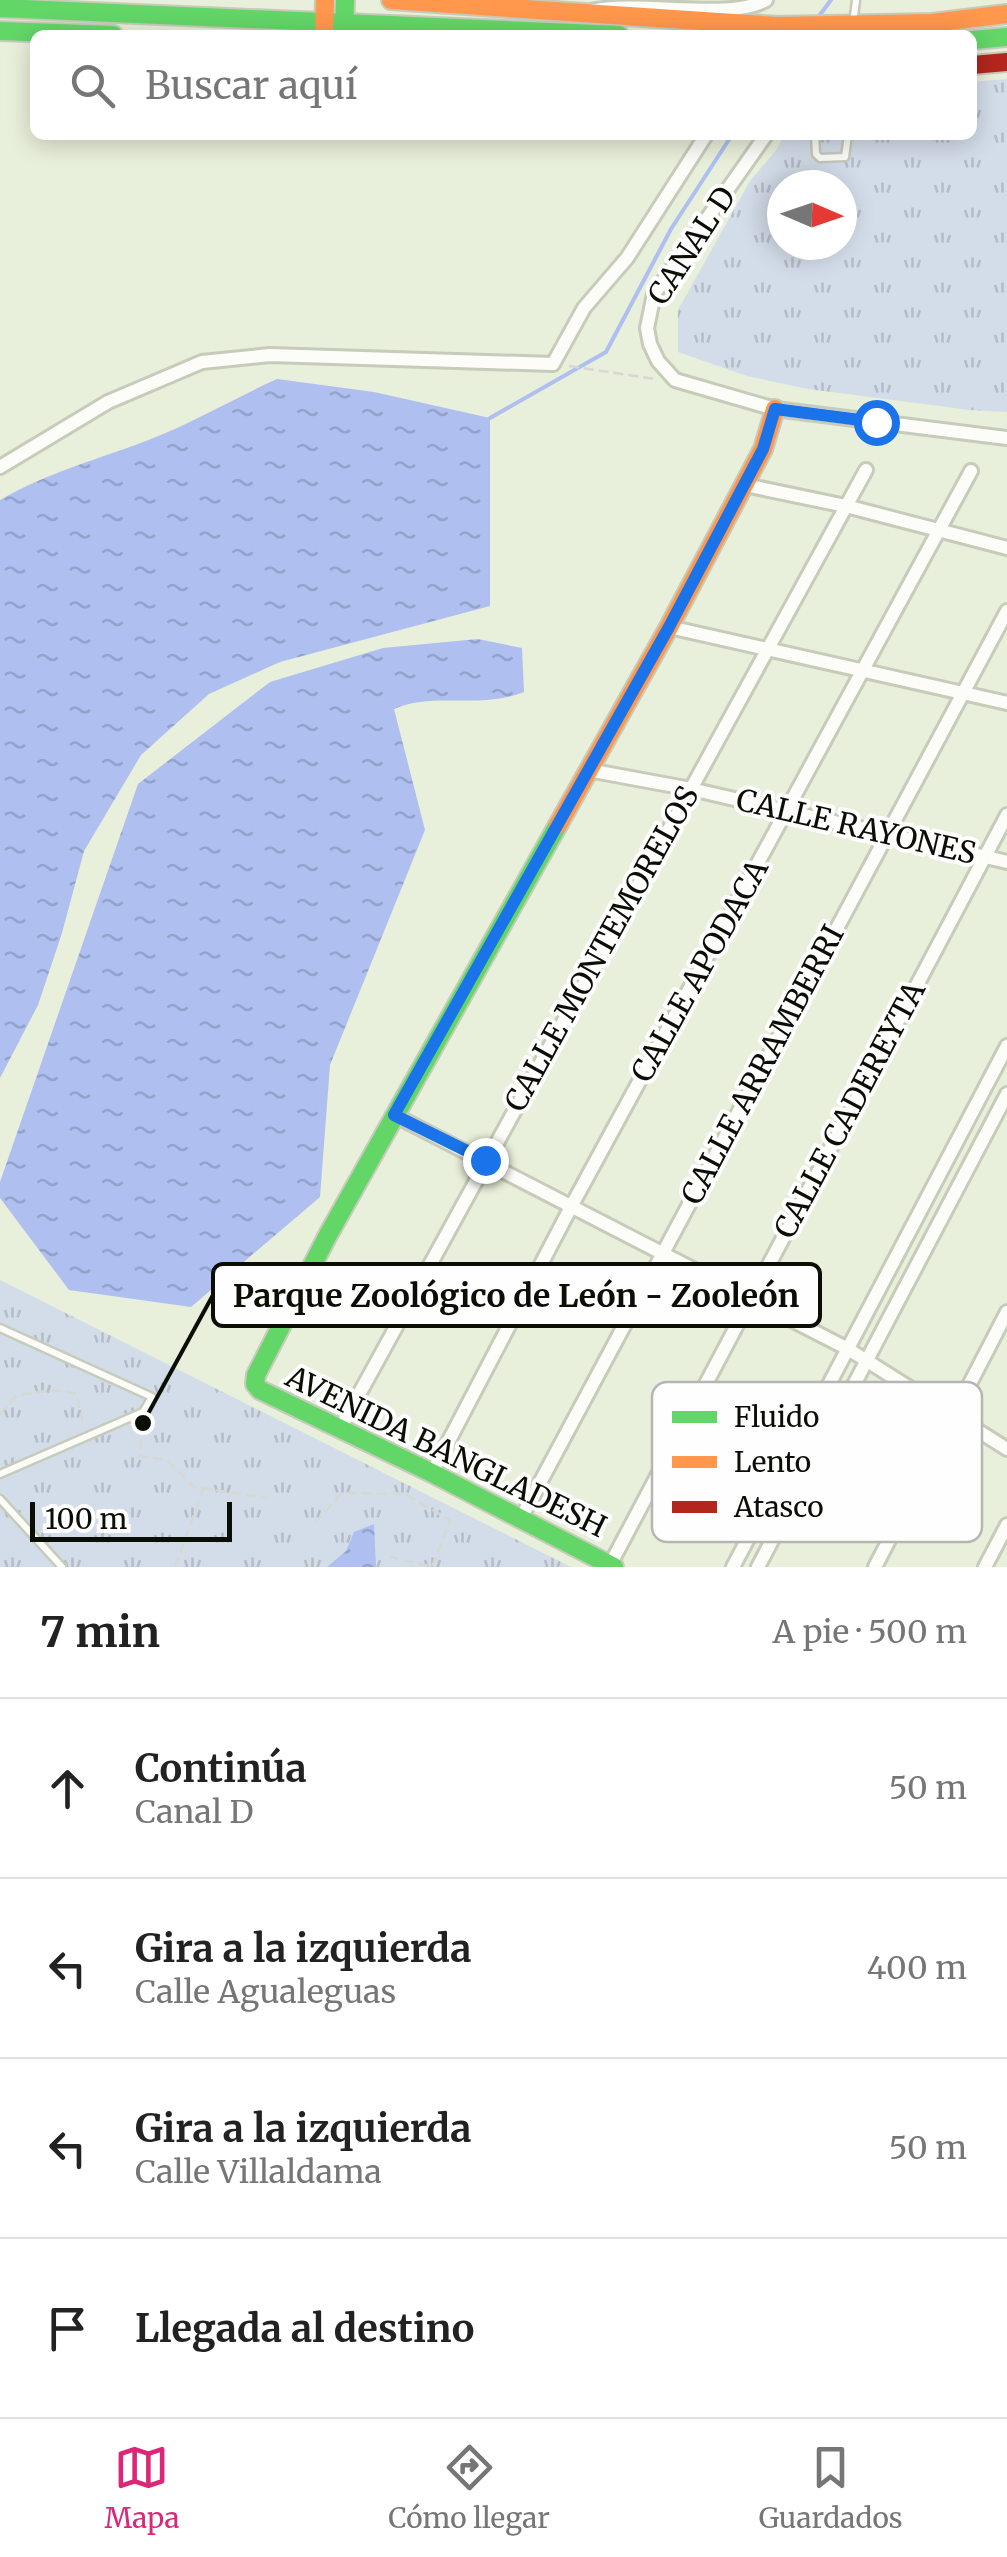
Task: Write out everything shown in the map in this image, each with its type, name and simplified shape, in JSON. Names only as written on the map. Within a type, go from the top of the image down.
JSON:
[{"type":"street","points":[[326,0],[334,29]]},
{"type":"street","points":[[334,29],[346,0]]},
{"type":"street","points":[[390,0],[558,6],[585,13],[651,18],[832,26],[1007,14]]},
{"type":"street","points":[[585,13],[614,6],[670,2],[748,7],[766,0]]},
{"type":"street","points":[[0,8],[382,30]]},
{"type":"street","points":[[0,32],[30,33]]},
{"type":"street","points":[[977,40],[1007,37]]},
{"type":"street","points":[[977,65],[1007,62]]},
{"type":"street","points":[[0,467],[108,402],[202,362],[270,355],[552,364],[584,308],[627,258],[703,140]]},
{"type":"street","name":"CANAL D","points":[[674,380],[650,344],[648,312],[654,294],[762,140]]},
{"type":"street","points":[[674,380],[775,409],[1007,438]]},
{"type":"street","points":[[775,409],[763,449],[669,627],[394,1115],[750,1296],[898,1382]]},
{"type":"street","name":"CALLE MONTEMORELOS","points":[[340,1429],[866,470]]},
{"type":"street","name":"CALLE APODACA","points":[[432,1473],[572,1205],[971,471]]},
{"type":"street","points":[[745,485],[846,506],[1007,548]]},
{"type":"street","name":"CALLE ARRAMBERRI","points":[[520,1520],[1007,611]]},
{"type":"street","points":[[669,627],[1007,703]]},
{"type":"street","name":"CALLE RAYONES","points":[[588,770],[888,832],[1007,862]]},
{"type":"street","name":"CALLE CADEREYTA","points":[[706,1382],[1007,815]]},
{"type":"street","points":[[831,1382],[1007,1046]]},
{"type":"street","points":[[853,1382],[1007,1094]]},
{"type":"street","name":"AVENIDA BANGLADESH","points":[[394,1115],[299,1287],[255,1384],[260,1390],[612,1566]]},
{"type":"street","points":[[970,1382],[1007,1312]]},
{"type":"street","points":[[982,1434],[1007,1449]]},
{"type":"street","name":"CALLE CADEREYTA","points":[[612,1566],[652,1488]]},
{"type":"street","points":[[985,1567],[1007,1525]]},
{"type":"street","points":[[733,1567],[746,1542]]},
{"type":"street","points":[[758,1567],[771,1542]]},
{"type":"street","points":[[875,1567],[888,1542]]},
{"type":"lane","points":[[853,25],[856,0]]},
{"type":"lane","points":[[815,140],[820,158],[845,156],[847,140]]},
{"type":"lane","points":[[0,1328],[152,1397],[143,1412],[0,1474]]},
{"type":"lane","points":[[0,1499],[62,1567]]},
{"type":"path","points":[[568,366],[674,380]]},
{"type":"path","points":[[0,1414],[17,1395],[54,1390],[77,1394],[85,1436]]},
{"type":"path","points":[[143,1412],[140,1456],[168,1460],[194,1487],[268,1498]]},
{"type":"path","points":[[175,1567],[203,1488]]},
{"type":"path","points":[[315,1523],[342,1493],[406,1494],[450,1520],[432,1567],[390,1557]]},
{"type":"green space","points":[[1007,79],[1007,412],[808,389],[747,376],[678,352],[678,310],[750,181],[782,140],[977,140],[977,82]]},
{"type":"green space","points":[[0,1280],[571,1567],[0,1567]]},
{"type":"water","points":[[277,379],[374,392],[490,418],[490,606],[280,662],[209,694],[141,755],[84,851],[38,1005],[0,1078],[0,500],[55,474],[167,432]]},
{"type":"water","points":[[478,639],[522,648],[524,692],[491,700],[425,701],[394,709],[425,830],[330,1065],[320,1197],[191,1307],[69,1290],[0,1198],[0,1182],[138,784],[270,682],[383,648]]},
{"type":"water","points":[[374,1524],[376,1567],[327,1567],[346,1551],[354,1532]]},
{"type":"waterway","points":[[816,20],[831,0]]},
{"type":"waterway","points":[[490,418],[606,352],[671,229],[729,140]]},
{"type":"traffic: fast","points":[[344,30],[345,0]]},
{"type":"traffic: fast","points":[[0,8],[504,30]]},
{"type":"traffic: fast","points":[[0,31],[30,32]]},
{"type":"traffic: fast","points":[[977,40],[1007,37]]},
{"type":"traffic: fast","points":[[558,825],[328,1235],[256,1375],[255,1384],[260,1390],[614,1567]]},
{"type":"traffic: slow","points":[[324,30],[325,0]]},
{"type":"traffic: slow","points":[[391,0],[777,26],[932,23],[1007,14]]},
{"type":"traffic: slow","points":[[558,825],[763,449],[775,409]]},
{"type":"traffic: jam","points":[[977,65],[1007,62]]},
{"type":"place","name":"Parque Zoológico de León - Zooleón","points":[[143,1423]]},
{"type":"route","points":[[485,1160],[394,1115],[669,627],[763,449],[775,409],[876,422]]}]
